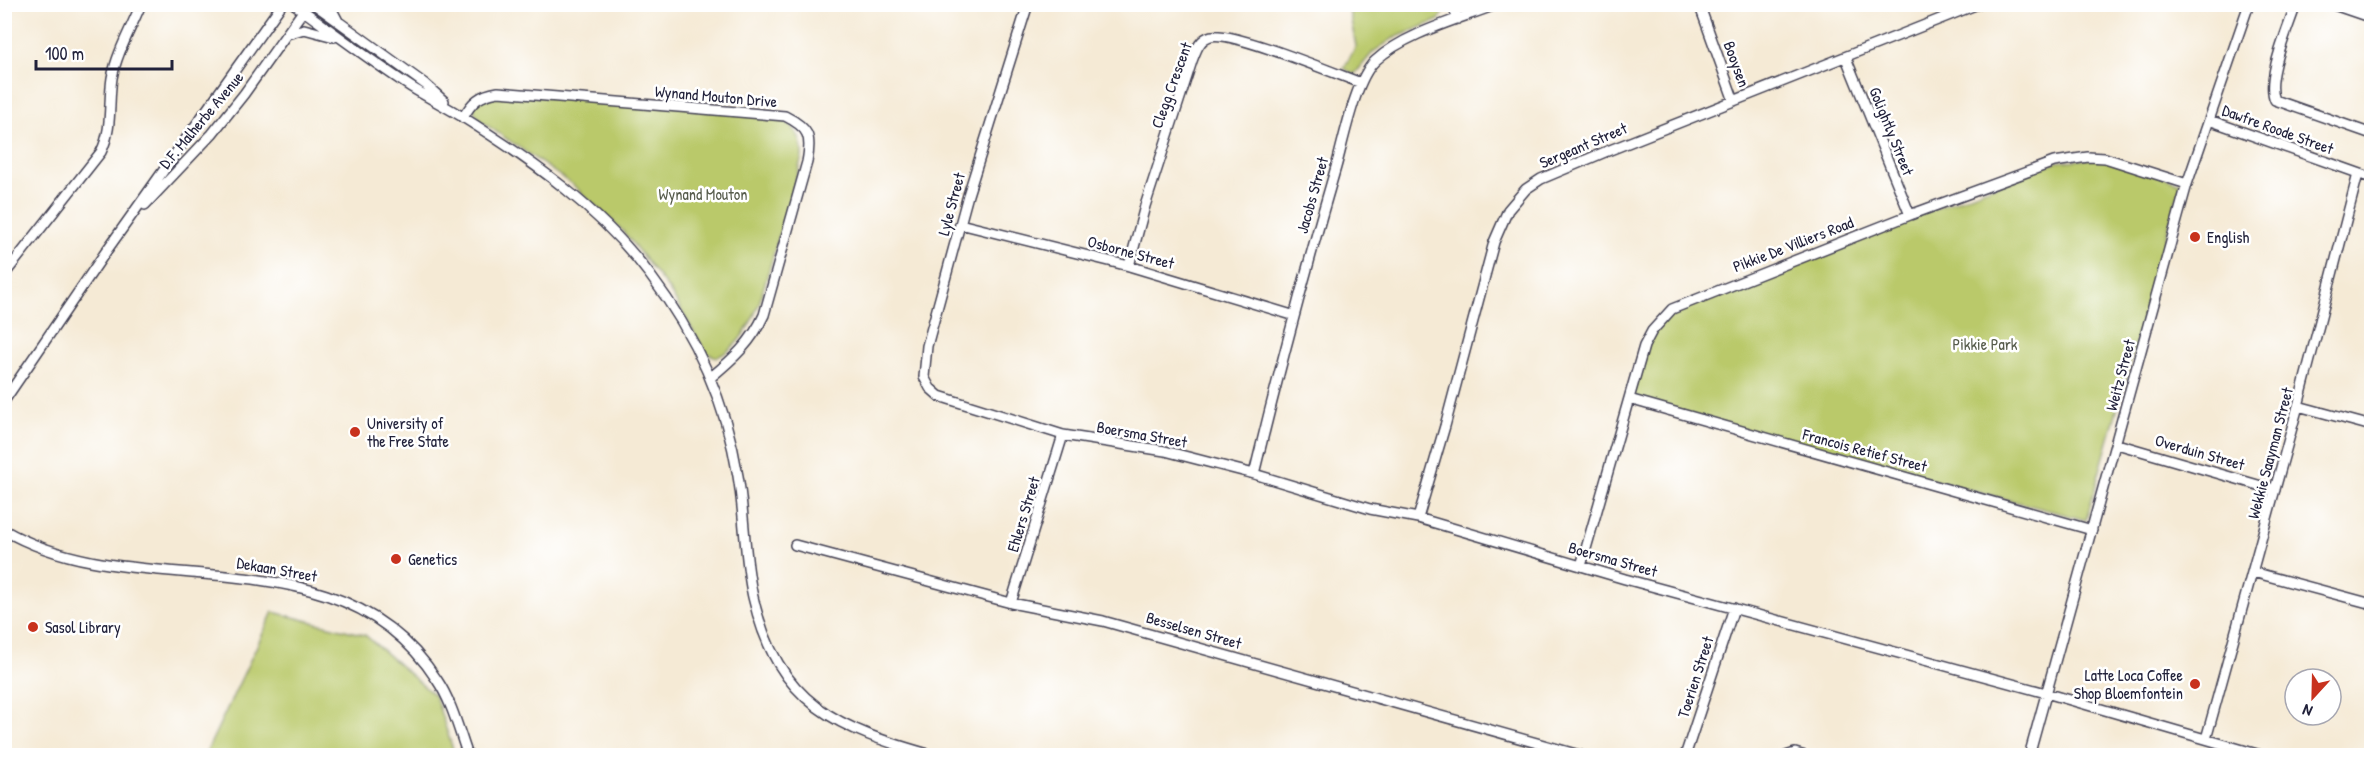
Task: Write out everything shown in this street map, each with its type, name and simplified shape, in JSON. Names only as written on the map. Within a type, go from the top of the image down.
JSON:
[{"type":"street","points":[[4,275],[101,152],[108,138],[115,65],[141,4]]},
{"type":"street","name":"D.F. Malherbe Avenue","points":[[4,401],[107,250],[282,4]]},
{"type":"street","points":[[294,4],[305,8],[347,42],[412,88],[463,117],[576,196],[608,226],[651,275],[677,314],[710,378],[723,412],[738,475],[753,595],[760,622],[780,666],[793,685],[813,705],[835,721],[888,743],[935,756]]},
{"type":"street","points":[[314,4],[340,25],[425,84],[463,117]]},
{"type":"street","points":[[329,4],[340,25]]},
{"type":"street","name":"Lyle Street","points":[[952,401],[939,396],[930,388],[924,377],[927,346],[996,100],[1028,4]]},
{"type":"street","points":[[1452,4],[1458,19]]},
{"type":"street","name":"Jacobs Street","points":[[1254,474],[1293,315],[1361,83],[1374,62],[1407,40],[1498,4]]},
{"type":"street","name":"Booysen","points":[[1699,4],[1734,101]]},
{"type":"street","name":"Sergeant Street","points":[[1418,518],[1490,256],[1503,220],[1516,199],[1526,189],[1541,179],[1978,4]]},
{"type":"street","name":"Weitz Street","points":[[2029,756],[2187,184],[2249,4]]},
{"type":"street","points":[[2296,4],[2275,69],[2272,86],[2276,100],[2372,134]]},
{"type":"street","points":[[2331,4],[2372,18]]},
{"type":"street","name":"D.F. Malherbe Avenue","points":[[131,219],[169,182],[212,134],[244,94],[305,8]]},
{"type":"street","points":[[286,35],[304,29],[324,33],[347,42]]},
{"type":"street","name":"Clegg Crescent","points":[[1129,266],[1145,206],[1192,61],[1198,45],[1208,36],[1222,35],[1274,51],[1361,83]]},
{"type":"street","name":"Golightly Street","points":[[1846,58],[1910,215]]},
{"type":"street","name":"Wynand Mouton Drive","points":[[463,117],[473,101],[480,96],[498,92],[785,116],[805,129],[809,136],[810,146],[807,162],[764,315],[753,337],[738,354],[710,378]]},
{"type":"street","name":"Dawfre Roode Street","points":[[2209,120],[2372,178]]},
{"type":"street","name":"Pikkie De Villiers Road","points":[[1581,566],[1644,346],[1656,326],[1672,309],[2028,170],[2073,158],[2105,158],[2187,184]]},
{"type":"street","name":"Wekkie Saayman Street","points":[[2205,739],[2298,406],[2358,174]]},
{"type":"street","name":"Osborne Street","points":[[960,224],[1129,266],[1293,315]]},
{"type":"street","name":"Francois Retief Street","points":[[1629,399],[2092,530]]},
{"type":"street","name":"Boersma Street","points":[[952,401],[1063,435],[1165,451],[1254,474],[1370,509],[1418,518],[1581,566],[2046,693],[2264,756]]},
{"type":"street","points":[[2298,406],[2372,426]]},
{"type":"street","name":"Ehlers Street","points":[[1011,603],[1063,435]]},
{"type":"street","name":"Overduin Street","points":[[2117,444],[2275,490]]},
{"type":"street","name":"Dekaan Street","points":[[4,530],[42,549],[76,558],[222,575],[306,588],[339,598],[365,611],[396,633],[424,662],[446,696],[468,756]]},
{"type":"street","name":"Besselsen Street","points":[[795,544],[1011,603],[1103,621],[1583,756]]},
{"type":"street","points":[[2253,572],[2372,604]]},
{"type":"street","name":"Toerien Street","points":[[1685,756],[1734,608]]},
{"type":"street","points":[[1786,756],[1795,753],[1805,756]]},
{"type":"green space","points":[[1348,5],[1444,5],[1439,20],[1394,38],[1373,52],[1354,75],[1344,68],[1356,46]]},
{"type":"green space","name":"Wynand Mouton","points":[[485,92],[776,114],[796,131],[801,143],[802,157],[759,304],[748,327],[731,348],[717,357],[706,353],[670,291],[622,230],[573,185],[481,121],[474,111],[474,103]]},
{"type":"green space","name":"Pikkie Park","points":[[2102,158],[2181,183],[2086,520],[1794,444],[1631,398],[1640,348],[1667,313],[2055,162]]},
{"type":"green space","points":[[273,612],[365,635],[435,696],[455,755],[205,755]]},
{"type":"place","name":"English","points":[[2195,237]]},
{"type":"place","name":"University of the Free State","points":[[355,432]]},
{"type":"place","name":"Genetics","points":[[396,559]]},
{"type":"place","name":"Sasol Library","points":[[33,627]]},
{"type":"place","name":"Latte Loca Coffee Shop Bloemfontein","points":[[2195,684]]}]
